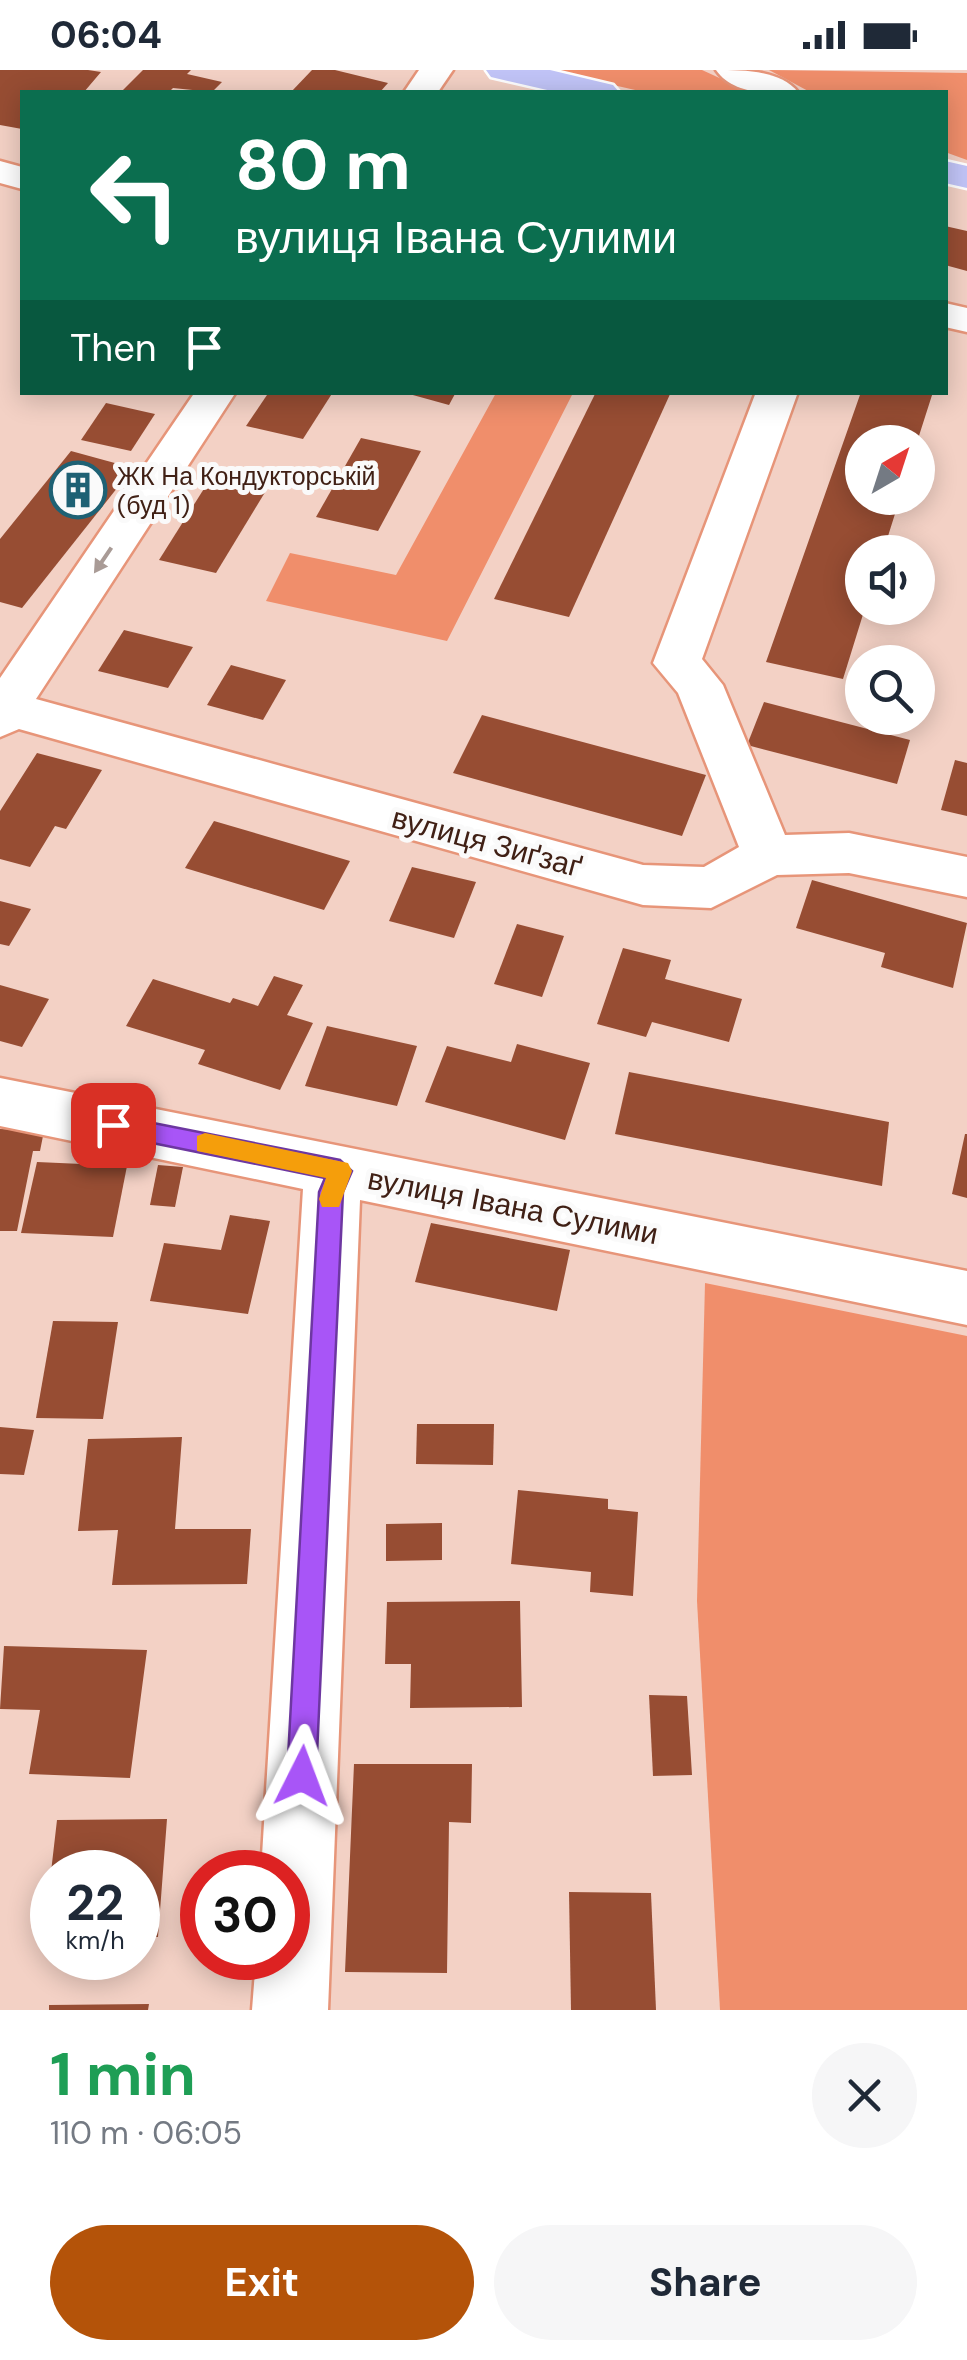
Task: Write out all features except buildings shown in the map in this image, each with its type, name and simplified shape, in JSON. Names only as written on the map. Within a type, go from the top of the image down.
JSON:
[{"type":"main road","points":[[503,70],[592,90]]},
{"type":"street","points":[[733,70],[776,90]]},
{"type":"street","points":[[3,714],[34,660],[214,395]]},
{"type":"street","points":[[768,855],[698,685],[677,663],[776,395]]},
{"type":"street","name":"вулиця Зиґзаґ","points":[[3,714],[643,886],[711,888],[768,855],[849,853],[967,877]]},
{"type":"street","name":"вулиця Івана Сулими","points":[[0,1102],[967,1298]]},
{"type":"street","points":[[290,2010],[331,1192],[340,1171]]},
{"type":"shaded area","points":[[547,70],[702,70],[746,90],[635,90]]},
{"type":"shaded area","points":[[769,70],[967,73],[967,160],[948,153],[948,90],[806,90]]},
{"type":"shaded area","points":[[495,395],[572,395],[447,641],[266,601],[290,553],[396,575]]},
{"type":"shaded area","points":[[705,1283],[967,1336],[967,2010],[720,2010],[697,1601]]},
{"type":"slow traffic","points":[[205,1144],[340,1171],[331,1199]]},
{"type":"place","name":"ЖК На Кондукторській (буд 1)","points":[[78,490]]},
{"type":"route","points":[[113,1125],[340,1171],[331,1192],[302,1776]]}]
